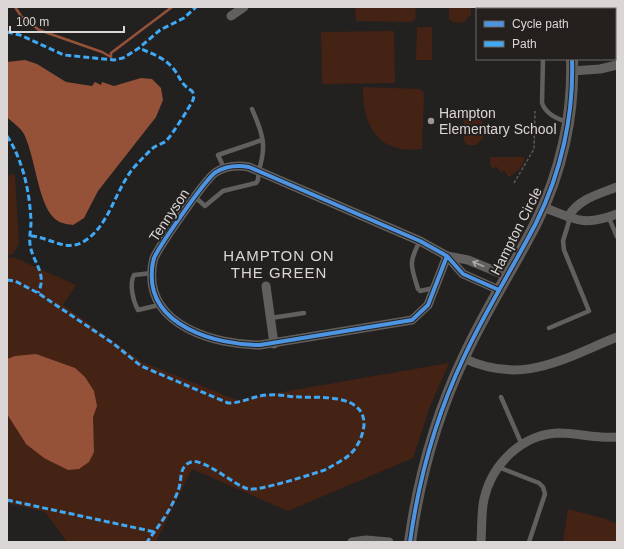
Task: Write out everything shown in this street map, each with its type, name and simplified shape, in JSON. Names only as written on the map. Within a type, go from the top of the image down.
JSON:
[{"type":"street","points":[[231,16],[244,7]]},
{"type":"street","points":[[572,65],[600,69],[617,65]]},
{"type":"street","name":"Hampton Circle","points":[[410,542],[415,506],[430,445],[446,396],[463,358],[543,208],[558,166],[568,123],[572,65]]},
{"type":"street","points":[[224,168],[243,166],[258,171],[420,241],[447,256],[468,260],[507,276]]},
{"type":"street","name":"Tennyson","points":[[224,168],[206,181],[195,197],[157,253],[152,274],[153,289],[159,305],[171,319],[200,334],[241,344],[274,344],[412,320],[428,305],[447,256]]},
{"type":"street","points":[[569,218],[573,210],[587,199],[617,187]]},
{"type":"street","points":[[543,208],[569,218],[592,222],[613,216]]},
{"type":"street","points":[[447,256],[463,274],[499,290]]},
{"type":"street","points":[[266,286],[274,344]]},
{"type":"street","points":[[463,358],[486,367],[510,371],[525,370],[551,364],[617,337]]},
{"type":"street","points":[[480,542],[484,500],[491,478],[508,455],[522,445],[544,435],[558,433],[599,438],[617,437]]},
{"type":"street","points":[[352,542],[366,540],[389,542]]},
{"type":"lane","points":[[543,60],[542,103],[544,108],[551,115],[568,123]]},
{"type":"lane","points":[[195,197],[205,206],[223,191],[256,183],[258,180],[258,171],[263,149],[259,125],[252,109]]},
{"type":"lane","points":[[224,168],[218,156],[262,140]]},
{"type":"lane","points":[[613,216],[617,237]]},
{"type":"lane","points":[[549,328],[589,311],[564,250],[563,241],[569,218]]},
{"type":"lane","points":[[420,241],[411,257],[418,289],[420,291],[434,288]]},
{"type":"lane","points":[[152,274],[134,275],[132,279],[133,302],[138,310],[159,305]]},
{"type":"lane","points":[[270,318],[304,313]]},
{"type":"lane","points":[[501,397],[522,445]]},
{"type":"lane","points":[[498,467],[539,483],[544,487],[545,494],[529,542]]},
{"type":"path","points":[[514,183],[534,149],[535,111]]},
{"type":"shaded area","points":[[355,7],[415,7],[416,18],[411,22],[356,21]]},
{"type":"shaded area","points":[[449,7],[471,7],[471,14],[464,23],[453,22],[449,19]]},
{"type":"shaded area","points":[[417,27],[432,27],[432,60],[416,60]]},
{"type":"shaded area","points":[[394,31],[395,83],[322,84],[321,32]]},
{"type":"shaded area","points":[[25,60],[37,64],[66,82],[92,86],[95,82],[101,85],[102,82],[114,86],[141,78],[152,79],[161,88],[163,100],[156,117],[98,191],[84,218],[73,225],[58,221],[49,211],[40,191],[28,143],[24,134],[19,127],[7,117],[7,62]]},
{"type":"shaded area","points":[[363,87],[420,89],[424,93],[422,149],[407,150],[394,147],[384,142],[376,135],[366,114],[363,101]]},
{"type":"shaded area","points":[[464,116],[476,116],[482,122],[483,138],[476,145],[467,145],[464,142]]},
{"type":"shaded area","points":[[490,157],[524,157],[524,161],[520,169],[509,177],[504,170],[501,173],[496,166],[493,169],[490,165]]},
{"type":"shaded area","points":[[15,174],[19,244],[13,254],[7,256],[7,176]]},
{"type":"shaded area","points":[[13,257],[76,285],[63,305],[142,362],[237,400],[449,363],[429,409],[413,458],[288,511],[192,469],[156,542],[67,542],[45,512],[7,503],[7,258]]},
{"type":"shaded area","points":[[36,354],[75,368],[85,377],[94,391],[97,406],[93,417],[94,452],[89,462],[79,469],[68,470],[44,458],[26,444],[7,414],[7,359],[15,356]]},
{"type":"shaded area","points":[[568,509],[606,519],[617,524],[617,542],[563,542]]},
{"type":"waterway","points":[[15,7],[21,16],[39,30],[102,52],[111,57],[111,53],[172,7]]},
{"type":"marked path","points":[[7,32],[20,35],[64,55],[114,60],[123,58],[139,48],[160,30],[184,18],[196,7]]},
{"type":"marked path","points":[[31,236],[63,245],[76,245],[92,235],[107,216],[130,172],[151,150],[166,141],[191,104],[194,98],[193,92],[182,83],[172,67],[161,58],[139,48]]},
{"type":"marked path","points":[[7,136],[13,145],[25,177],[31,222],[30,244],[41,279],[41,286],[38,293]]},
{"type":"marked path","points":[[7,280],[15,281],[38,293],[114,344],[141,366],[228,403],[239,402],[264,395],[329,398],[349,402],[357,407],[362,415],[364,425],[361,438],[357,446],[348,456],[327,469],[287,482],[262,488],[248,489],[203,464],[197,462],[187,464],[184,466],[179,488],[173,503],[147,542]]},
{"type":"marked path","points":[[7,500],[155,532]]},
{"type":"cycle path","points":[[410,542],[418,494],[430,447],[454,379],[472,340],[536,223],[545,204],[559,164],[571,101],[572,60]]},
{"type":"cycle path","points":[[447,256],[428,305],[412,320],[260,345],[224,341],[205,336],[188,328],[172,318],[161,305],[153,289],[152,266],[154,258],[184,212],[203,186],[216,172],[228,167],[240,166],[249,167],[420,241],[447,256],[463,274],[499,290]]},
{"type":"place","name":"Hampton Elementary School","points":[[431,121]]},
{"type":"district","name":"HAMPTON ON THE GREEN","points":[[279,264]]}]
